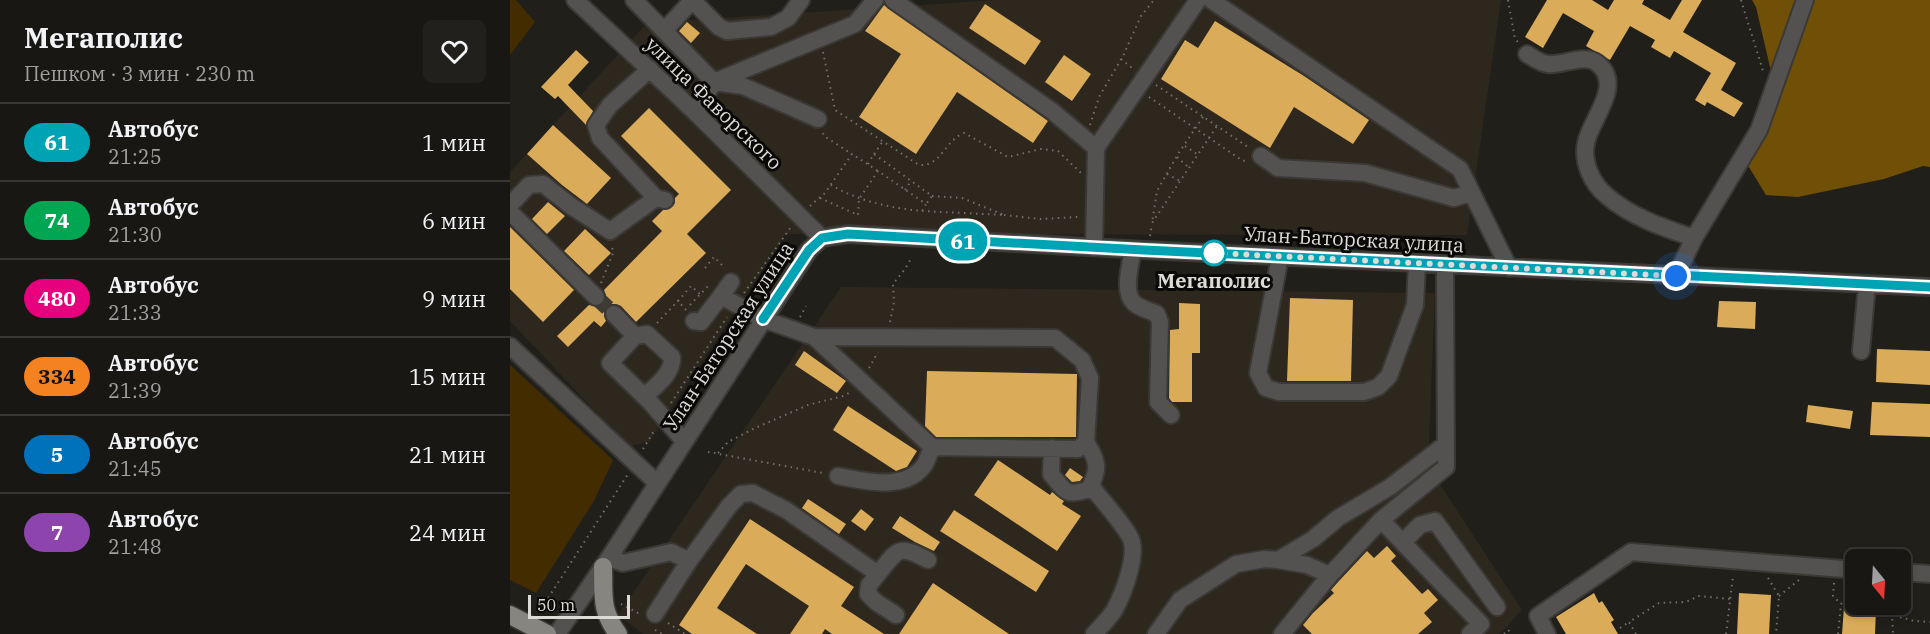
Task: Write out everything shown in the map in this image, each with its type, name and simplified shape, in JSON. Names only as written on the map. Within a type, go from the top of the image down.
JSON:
[{"type":"main road","points":[[606,562],[604,610],[618,634]]},
{"type":"main road","points":[[510,615],[547,634]]},
{"type":"street","name":"улица Фаворского","points":[[575,0],[695,112],[822,238]]},
{"type":"street","points":[[634,0],[714,82],[743,86],[818,119]]},
{"type":"street","points":[[664,31],[689,4],[695,3],[727,32],[771,27],[788,18],[801,0]]},
{"type":"street","points":[[695,112],[714,82],[855,24],[875,0]]},
{"type":"street","points":[[893,0],[1052,111],[1096,148]]},
{"type":"street","points":[[1094,248],[1096,148],[1198,0]]},
{"type":"street","points":[[1211,0],[1460,169],[1509,268]]},
{"type":"street","points":[[1676,276],[1694,238],[1759,130],[1805,0]]},
{"type":"street","points":[[1527,54],[1545,64],[1593,61],[1603,69],[1607,81],[1606,99],[1586,142],[1585,158],[1592,176],[1606,196],[1628,210],[1657,225],[1694,238]]},
{"type":"street","points":[[510,205],[529,185],[543,184],[571,206],[610,231],[661,199],[600,138],[596,125],[610,105],[650,69]]},
{"type":"street","points":[[1261,156],[1278,168],[1365,173],[1454,198],[1471,192]]},
{"type":"street","points":[[510,212],[595,296]]},
{"type":"street","name":"Улан-Баторская улица","points":[[557,634],[809,250],[822,238],[848,234],[1133,250],[1930,287]]},
{"type":"street","points":[[1133,250],[1128,282],[1130,294],[1134,303],[1157,314],[1160,322],[1158,402],[1171,415]]},
{"type":"street","points":[[1280,257],[1258,373],[1266,388],[1279,392],[1364,392],[1378,387],[1389,376],[1415,305],[1417,263]]},
{"type":"street","points":[[1282,634],[1330,575],[1381,520],[1446,467],[1444,265]]},
{"type":"street","points":[[690,316],[701,322],[731,282]]},
{"type":"street","points":[[1862,351],[1867,284]]},
{"type":"street","points":[[721,296],[763,319],[814,337],[1055,338],[1083,360],[1090,378],[1086,442],[1095,456],[1096,476],[1089,489],[1075,494],[1065,490],[1051,474],[1052,448]]},
{"type":"street","points":[[614,314],[635,336]]},
{"type":"street","points":[[645,396],[668,373],[673,364],[672,357],[647,334],[635,336],[610,363],[645,396],[684,441]]},
{"type":"street","points":[[814,337],[932,447],[1078,449],[1086,442]]},
{"type":"street","points":[[510,346],[657,483]]},
{"type":"street","points":[[1278,560],[1314,540],[1338,518],[1390,487],[1446,444]]},
{"type":"street","points":[[838,476],[872,482],[903,481],[924,467],[932,447]]},
{"type":"street","points":[[1091,486],[1112,511],[1132,542],[1132,558],[1126,583],[1114,611],[1094,634]]},
{"type":"street","points":[[647,614],[729,506],[741,495],[753,493],[786,510],[878,574]]},
{"type":"street","points":[[1381,520],[1480,624],[1470,634]]},
{"type":"street","points":[[1403,542],[1420,525],[1435,521],[1497,607]]},
{"type":"street","points":[[896,615],[868,594],[869,585],[894,554],[902,550],[911,551],[928,560]]},
{"type":"street","points":[[606,562],[623,563],[671,552],[689,561]]},
{"type":"street","points":[[1547,634],[1538,616],[1631,552],[1845,569]]},
{"type":"street","points":[[1156,634],[1180,600],[1236,564],[1265,559],[1278,560],[1308,565],[1330,575]]},
{"type":"street","points":[[1911,573],[1930,574]]},
{"type":"path","points":[[1096,148],[1090,127],[1099,97],[1123,56],[1141,16],[1154,0]]},
{"type":"path","points":[[1508,0],[1515,39],[1527,54]]},
{"type":"path","points":[[1741,0],[1763,71]]},
{"type":"path","points":[[819,38],[835,110],[919,165],[926,166],[936,160],[957,135],[964,133],[1008,157],[1041,149],[1058,151],[1081,173],[1087,174]]},
{"type":"path","points":[[1141,83],[1203,117],[1261,156]]},
{"type":"path","points":[[1141,83],[1208,138],[1243,161],[1261,156]]},
{"type":"path","points":[[1152,223],[1157,191],[1203,117]]},
{"type":"path","points":[[818,119],[824,136],[926,204]]},
{"type":"path","points":[[1150,228],[1217,126]]},
{"type":"path","points":[[868,164],[883,141]]},
{"type":"path","points":[[1184,145],[1197,154]]},
{"type":"path","points":[[874,153],[932,196],[962,198],[1004,215]]},
{"type":"path","points":[[806,210],[831,185],[852,154]]},
{"type":"path","points":[[1177,157],[1188,168]]},
{"type":"path","points":[[820,198],[858,215],[860,199],[878,171]]},
{"type":"path","points":[[1167,174],[1180,181]]},
{"type":"path","points":[[905,190],[912,181]]},
{"type":"path","points":[[831,185],[860,199],[922,211],[1040,219],[1076,219],[1082,212]]},
{"type":"path","points":[[922,211],[932,196]]},
{"type":"path","points":[[595,296],[613,253],[610,231]]},
{"type":"path","points":[[705,268],[714,257],[725,268],[731,282]]},
{"type":"path","points":[[718,453],[728,442],[753,429],[808,405],[843,396],[855,390],[885,337],[894,302],[892,285],[912,257]]},
{"type":"path","points":[[652,328],[691,286],[700,294]]},
{"type":"path","points":[[678,301],[690,316]]},
{"type":"path","points":[[800,317],[806,306]]},
{"type":"path","points":[[708,452],[838,476]]},
{"type":"path","points":[[1726,634],[1735,561]]},
{"type":"path","points":[[1768,578],[1779,596],[1776,634]]},
{"type":"path","points":[[1779,596],[1799,580]]},
{"type":"path","points":[[1834,583],[1833,596],[1840,604],[1838,634]]},
{"type":"path","points":[[1620,628],[1659,603],[1686,602],[1698,596],[1730,599]]},
{"type":"path","points":[[1840,604],[1845,601]]},
{"type":"path","points":[[621,604],[647,614]]},
{"type":"path","points":[[1892,615],[1893,634]]},
{"type":"path","points":[[1896,615],[1914,621],[1930,622]]},
{"type":"path","points":[[1629,622],[1636,634]]},
{"type":"path","points":[[1504,634],[1508,630],[1513,634]]},
{"type":"shaded area","points":[[510,0],[516,0],[535,22],[510,55]]},
{"type":"shaded area","points":[[996,0],[1501,0],[1467,235],[786,234],[650,441],[629,447],[510,321],[510,172],[647,23]]},
{"type":"shaded area","points":[[1752,0],[1930,0],[1930,167],[1923,166],[1884,179],[1798,197],[1766,195],[1747,164],[1773,80],[1756,7]]},
{"type":"shaded area","points":[[841,287],[1435,293],[1428,466],[1522,610],[1500,634],[643,634],[618,615]]},
{"type":"shaded area","points":[[510,365],[613,460],[594,501],[536,593],[510,580]]},
{"type":"building","points":[[1547,0],[1592,0],[1608,10],[1614,0],[1644,0],[1642,4],[1670,20],[1682,0],[1702,0],[1683,32],[1736,63],[1721,90],[1743,103],[1734,117],[1707,102],[1705,106],[1695,100],[1711,73],[1674,51],[1670,58],[1651,47],[1655,40],[1630,26],[1610,60],[1586,46],[1594,31],[1563,13],[1543,48],[1525,37]]},
{"type":"building","points":[[985,4],[1041,41],[1025,65],[969,28]]},
{"type":"building","points":[[884,5],[1048,121],[1033,143],[957,92],[916,154],[859,117],[901,54],[865,31]]},
{"type":"building","points":[[1215,21],[1304,76],[1369,120],[1353,144],[1294,107],[1270,148],[1161,79],[1185,40],[1198,48]]},
{"type":"building","points":[[687,22],[700,33],[691,43],[679,31]]},
{"type":"building","points":[[576,50],[589,62],[568,85],[593,111],[586,125],[558,96],[555,99],[541,87]]},
{"type":"building","points":[[1064,55],[1091,74],[1072,101],[1045,82]]},
{"type":"building","points":[[649,108],[731,190],[687,234],[706,253],[636,322],[621,306],[611,304],[604,311],[606,321],[601,327],[594,321],[568,347],[557,336],[589,305],[598,307],[604,304],[606,295],[604,290],[662,231],[652,221],[663,210],[672,207],[679,194],[621,136]]},
{"type":"building","points":[[553,125],[611,178],[587,204],[527,154]]},
{"type":"building","points":[[548,202],[565,216],[547,234],[532,219]]},
{"type":"building","points":[[510,227],[574,290],[543,322],[510,289]]},
{"type":"building","points":[[585,229],[611,253],[589,275],[564,251]]},
{"type":"building","points":[[1290,298],[1353,300],[1351,381],[1287,381]]},
{"type":"building","points":[[1719,301],[1756,302],[1755,329],[1717,327]]},
{"type":"building","points":[[1179,303],[1200,304],[1200,353],[1192,353],[1192,402],[1172,402],[1169,398],[1170,330],[1179,329]]},
{"type":"building","points":[[1877,349],[1930,351],[1930,385],[1876,382]]},
{"type":"building","points":[[804,351],[846,381],[837,393],[795,365]]},
{"type":"building","points":[[927,371],[1077,374],[1076,437],[936,437],[925,426]]},
{"type":"building","points":[[1872,402],[1930,404],[1930,437],[1870,435]]},
{"type":"building","points":[[1808,405],[1853,411],[1850,429],[1806,422]]},
{"type":"building","points":[[848,406],[917,451],[907,467],[896,471],[833,430]]},
{"type":"building","points":[[998,460],[1050,495],[1052,492],[1064,501],[1062,504],[1081,516],[1057,551],[974,495]]},
{"type":"building","points":[[1070,468],[1083,477],[1080,481],[1072,482],[1065,475]]},
{"type":"building","points":[[808,499],[846,524],[839,534],[802,508]]},
{"type":"building","points":[[861,509],[874,519],[865,531],[851,521]]},
{"type":"building","points":[[954,510],[1049,571],[1036,592],[940,531]]},
{"type":"building","points":[[900,516],[940,542],[934,551],[892,528]]},
{"type":"building","points":[[750,519],[854,587],[841,606],[884,634],[832,634],[825,629],[822,634],[790,634],[809,606],[746,564],[717,608],[757,634],[692,634],[679,625]]},
{"type":"building","points":[[1387,546],[1396,556],[1391,561],[1422,594],[1428,589],[1438,600],[1424,613],[1432,622],[1418,634],[1312,634],[1303,625],[1334,593],[1331,590],[1367,551],[1374,558]]},
{"type":"building","points":[[933,583],[1009,634],[899,634]]},
{"type":"building","points":[[1594,593],[1599,603],[1602,601],[1614,620],[1611,622],[1618,634],[1566,634],[1556,617]]},
{"type":"building","points":[[1739,593],[1771,595],[1769,634],[1737,634]]},
{"type":"building","points":[[1844,607],[1845,615],[1876,615],[1875,634],[1842,634]]},
{"type":"tunnel","points":[[596,297],[614,314]]},
{"type":"bus line","name":"61","points":[[763,319],[809,250],[822,238],[848,234],[1930,287]]},
{"type":"place","name":"Мегаполис","points":[[1214,253]]},
{"type":"route","points":[[1214,253],[1676,276]]}]
